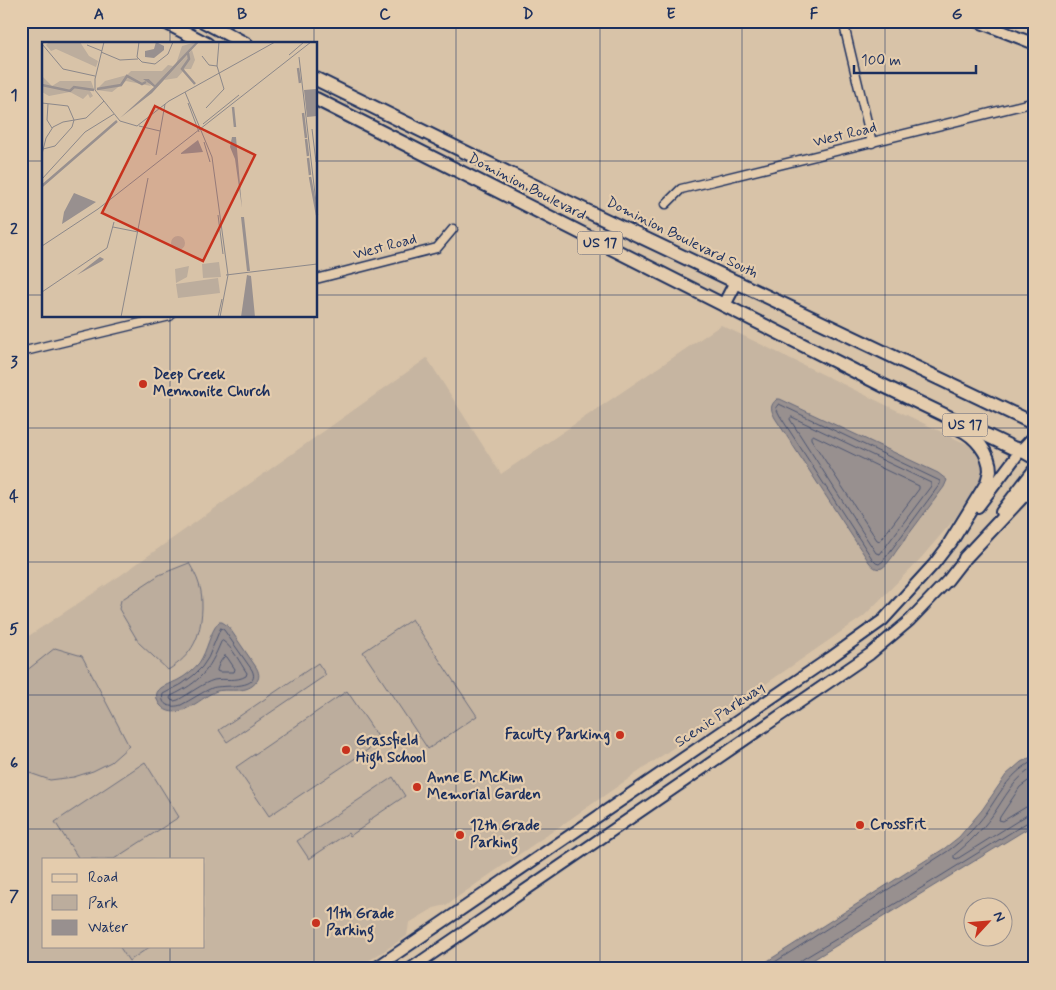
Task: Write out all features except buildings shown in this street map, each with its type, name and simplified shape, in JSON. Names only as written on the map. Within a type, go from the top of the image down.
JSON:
[{"type":"highway","points":[[163,21],[203,42]]},
{"type":"highway","points":[[203,21],[242,42]]},
{"type":"highway","name":"Dominion Boulevard South","points":[[318,80],[450,145],[1035,424]]},
{"type":"highway","name":"Dominion Boulevard","points":[[318,100],[909,398]]},
{"type":"highway","points":[[724,305],[736,282]]},
{"type":"highway","points":[[909,398],[929,416],[965,431],[985,451],[989,463],[990,472],[987,484],[950,543]]},
{"type":"highway","name":"US 17","points":[[909,398],[1035,458]]},
{"type":"highway","points":[[965,558],[1022,497],[1035,486]]},
{"type":"street","points":[[843,21],[872,143]]},
{"type":"street","points":[[976,21],[1035,44]]},
{"type":"street","name":"West Road","points":[[666,204],[681,189],[1035,102]]},
{"type":"street","name":"West Road","points":[[318,279],[437,248],[454,229]]},
{"type":"street","points":[[21,352],[162,318]]},
{"type":"street","name":"Scenic Parkway","points":[[374,969],[883,620],[934,564],[1035,434]]},
{"type":"street","points":[[410,969],[870,654],[909,621],[948,580],[1035,468]]},
{"type":"shaded area","name":"Grassfield High School","points":[[721,325],[960,441],[981,449],[987,471],[976,494],[921,558],[864,616],[446,905],[434,908],[409,923],[407,936],[356,969],[21,969],[21,641],[121,575],[427,358],[501,474]]},
{"type":"green space","points":[[189,563],[200,587],[202,608],[200,627],[194,644],[184,658],[168,670],[139,643],[119,609],[121,600],[159,575]]},
{"type":"green space","points":[[412,619],[477,716],[428,749],[363,652]]},
{"type":"green space","points":[[55,648],[82,656],[129,746],[111,762],[93,771],[74,777],[50,780],[21,770],[21,675]]},
{"type":"green space","points":[[318,663],[326,675],[227,742],[219,730]]},
{"type":"green space","points":[[347,691],[381,741],[269,816],[236,767]]},
{"type":"green space","points":[[145,762],[179,817],[116,858],[78,858],[55,822]]},
{"type":"green space","points":[[393,777],[405,796],[368,821],[369,823],[350,836],[348,833],[309,859],[297,841]]},
{"type":"green space","points":[[120,948],[148,948],[129,961]]},
{"type":"water","points":[[777,399],[938,473],[947,480],[944,487],[882,568],[875,568],[869,562],[775,418],[772,408]]},
{"type":"water","points":[[219,622],[228,626],[256,667],[259,674],[258,679],[253,685],[243,690],[216,691],[185,709],[172,712],[166,710],[157,700],[158,691],[190,672],[197,665],[205,653],[213,631]]},
{"type":"water","points":[[1035,755],[1035,824],[798,969],[755,969],[945,848],[959,837],[982,810],[1006,775],[1021,762]]},
{"type":"place","name":"Deep Creek Mennonite Church","points":[[143,384]]},
{"type":"place","name":"Faculty Parking","points":[[620,735]]},
{"type":"place","name":"Grassfield High School","points":[[346,750]]},
{"type":"place","name":"Anne E. McKim Memorial Garden","points":[[417,787]]},
{"type":"place","name":"CrossFit","points":[[860,825]]},
{"type":"place","name":"12th Grade Parking","points":[[460,835]]},
{"type":"place","name":"11th Grade Parking","points":[[316,923]]}]
